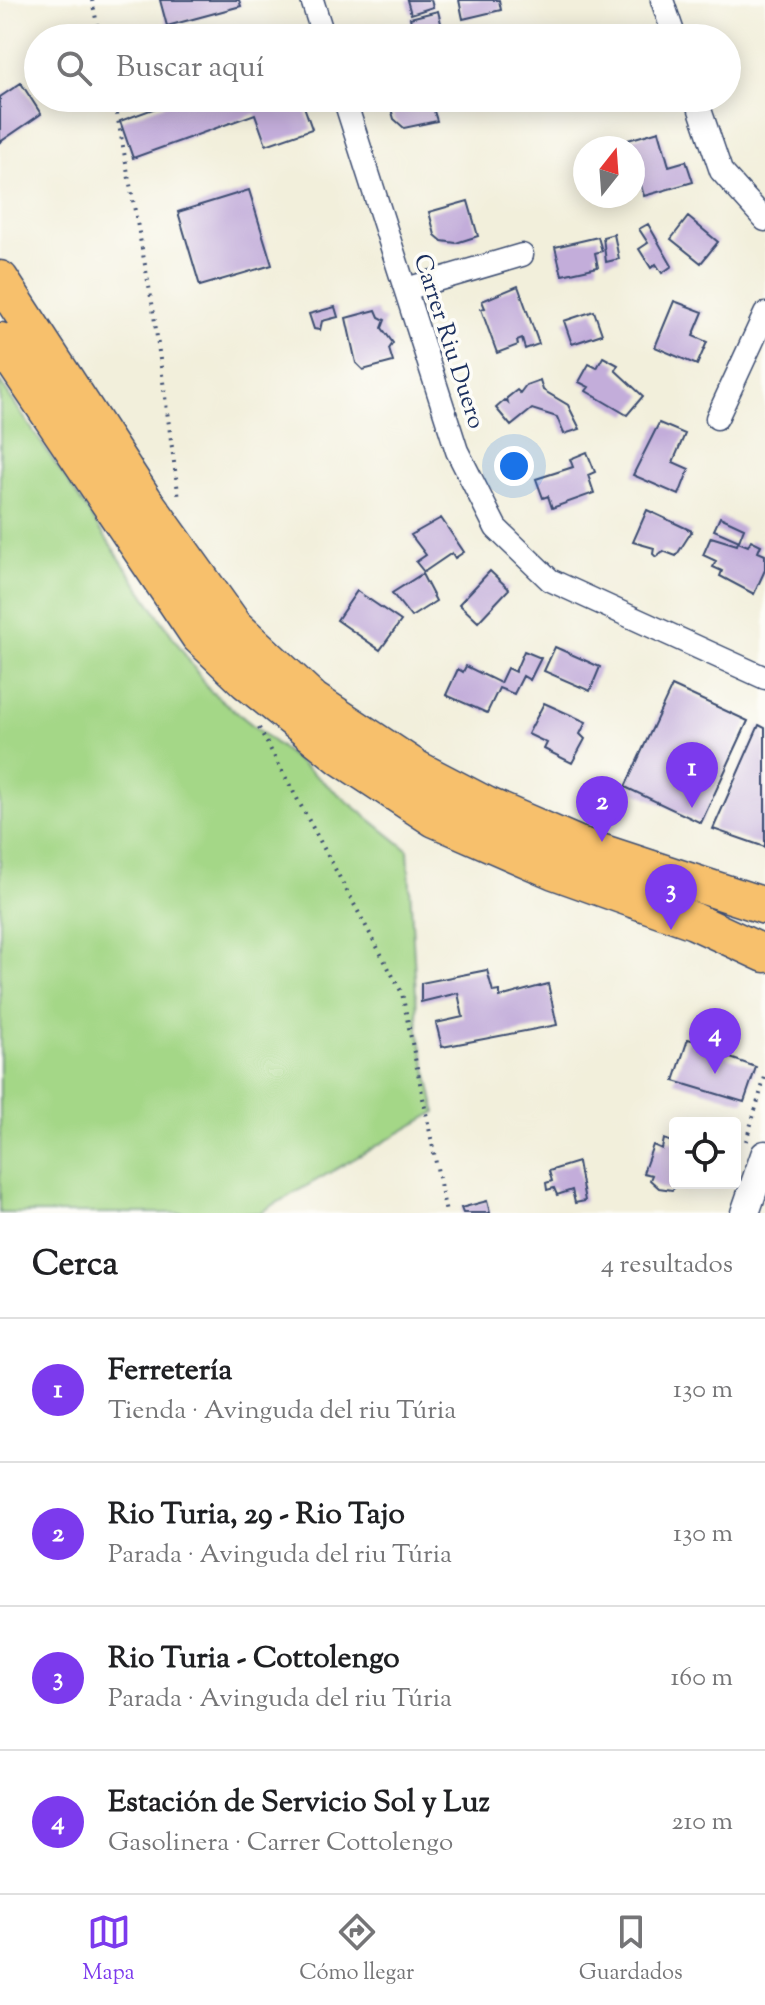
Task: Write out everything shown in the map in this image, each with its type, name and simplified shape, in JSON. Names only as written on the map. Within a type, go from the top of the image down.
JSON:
[{"type":"main road","points":[[0,279],[144,500],[235,627],[313,700],[417,769],[486,805],[576,844],[765,906]]},
{"type":"main road","points":[[0,341],[199,636],[246,681],[342,758],[435,819],[554,871],[694,921],[765,954]]},
{"type":"street","points":[[312,0],[320,24]]},
{"type":"street","points":[[662,0],[670,24]]},
{"type":"street","name":"Carrer Riu Duero","points":[[349,112],[457,451],[496,528],[550,580],[765,678]]},
{"type":"street","points":[[701,112],[721,171],[765,220]]},
{"type":"street","points":[[406,289],[522,255]]},
{"type":"street","points":[[717,418],[765,314]]},
{"type":"street","points":[[745,1213],[754,1153]]},
{"type":"path","points":[[92,0],[97,24]]},
{"type":"path","points":[[117,112],[153,308],[179,501]]},
{"type":"path","points":[[257,721],[260,734],[402,993],[446,1213]]},
{"type":"path","points":[[754,1153],[765,1077]]},
{"type":"green space","points":[[0,382],[209,690],[408,850],[418,1030],[436,1112],[259,1213],[0,1213]]},
{"type":"building","points":[[160,0],[239,0],[241,6],[174,24],[166,24]]},
{"type":"building","points":[[407,0],[431,0],[433,7],[411,14]]},
{"type":"building","points":[[459,0],[499,0],[501,10],[463,19]]},
{"type":"building","points":[[438,11],[441,24],[412,24],[410,18]]},
{"type":"building","points":[[21,83],[24,88],[24,112],[41,114],[0,142],[0,97]]},
{"type":"building","points":[[145,112],[306,112],[312,129],[266,145],[255,114],[133,158],[120,121]]},
{"type":"building","points":[[392,112],[434,112],[437,121],[404,128],[394,119]]},
{"type":"building","points":[[659,131],[669,166],[686,161],[693,182],[645,196],[645,136],[642,136]]},
{"type":"building","points":[[249,190],[272,265],[200,286],[178,212]]},
{"type":"building","points":[[468,201],[478,236],[456,243],[442,241],[435,235],[429,212]]},
{"type":"building","points":[[688,217],[718,242],[701,263],[671,239]]},
{"type":"building","points":[[648,224],[672,266],[662,273],[656,264],[651,268],[639,249],[648,243],[639,229]]},
{"type":"building","points":[[614,234],[619,259],[606,262],[603,237]]},
{"type":"building","points":[[598,237],[602,251],[595,253],[598,267],[562,275],[555,247]]},
{"type":"building","points":[[518,286],[539,344],[525,349],[522,339],[517,341],[518,345],[497,353],[481,309],[485,308],[482,301]]},
{"type":"building","points":[[674,301],[703,312],[693,336],[707,342],[697,365],[655,347]]},
{"type":"building","points":[[335,307],[338,317],[322,321],[320,330],[314,329],[309,314]]},
{"type":"building","points":[[376,310],[379,317],[385,320],[382,328],[393,343],[389,349],[393,362],[363,370],[356,363],[346,318]]},
{"type":"building","points":[[594,311],[602,334],[572,344],[564,321]]},
{"type":"building","points":[[603,357],[618,365],[615,370],[643,396],[627,415],[586,391],[589,387],[579,382],[589,364],[597,368]]},
{"type":"building","points":[[540,380],[543,390],[568,405],[580,429],[564,434],[557,417],[532,409],[511,426],[496,408],[505,400],[508,403],[507,398],[517,390],[520,393],[526,385]]},
{"type":"building","points":[[659,423],[685,434],[673,462],[689,469],[679,495],[633,475]]},
{"type":"building","points":[[587,452],[595,472],[588,475],[594,493],[552,508],[548,496],[543,498],[536,479],[573,467],[570,459]]},
{"type":"building","points":[[647,510],[692,531],[676,556],[663,551],[656,557],[654,548],[633,542]]},
{"type":"building","points":[[720,517],[744,528],[739,541],[714,530]]},
{"type":"building","points":[[441,518],[464,552],[455,558],[452,553],[424,572],[416,562],[426,555],[411,535]]},
{"type":"building","points":[[711,537],[737,545],[738,542],[748,546],[751,540],[761,545],[758,552],[765,555],[765,570],[754,594],[720,576],[722,571],[713,567],[716,561],[703,555]]},
{"type":"building","points":[[490,571],[509,589],[478,622],[459,604]]},
{"type":"building","points":[[422,574],[436,601],[411,617],[392,593]]},
{"type":"building","points":[[357,591],[401,621],[380,650],[337,620]]},
{"type":"building","points":[[555,647],[600,667],[590,691],[544,671]]},
{"type":"building","points":[[524,651],[541,658],[530,680],[523,676],[514,694],[499,688],[487,713],[446,695],[458,669],[463,672],[466,666],[500,683],[507,668],[515,672]]},
{"type":"building","points":[[672,686],[748,721],[701,823],[625,787]]},
{"type":"building","points":[[544,703],[586,722],[580,734],[585,739],[572,763],[544,749],[547,743],[528,734]]},
{"type":"building","points":[[759,725],[765,728],[765,847],[713,829]]},
{"type":"building","points":[[487,970],[493,992],[500,991],[500,997],[548,984],[557,1025],[442,1047],[436,1023],[463,1017],[458,993],[421,1002],[421,983]]},
{"type":"building","points":[[688,1039],[706,1044],[705,1049],[756,1067],[744,1102],[674,1081]]},
{"type":"building","points":[[664,1139],[669,1141],[669,1189],[672,1190],[659,1188],[650,1180],[652,1175],[643,1173],[653,1145],[662,1149]]},
{"type":"building","points":[[578,1162],[585,1201],[575,1203],[572,1190],[557,1195],[554,1188],[547,1190],[546,1183],[552,1181],[549,1171]]},
{"type":"building","points":[[487,1201],[490,1213],[463,1213],[461,1208]]},
{"type":"place","name":"Ferretería","points":[[692,808]]},
{"type":"place","name":"Rio Turia, 29 - Rio Tajo","points":[[602,842]]},
{"type":"place","name":"Rio Turia - Cottolengo","points":[[671,930]]},
{"type":"place","name":"Estación de Servicio Sol y Luz","points":[[715,1074]]}]
